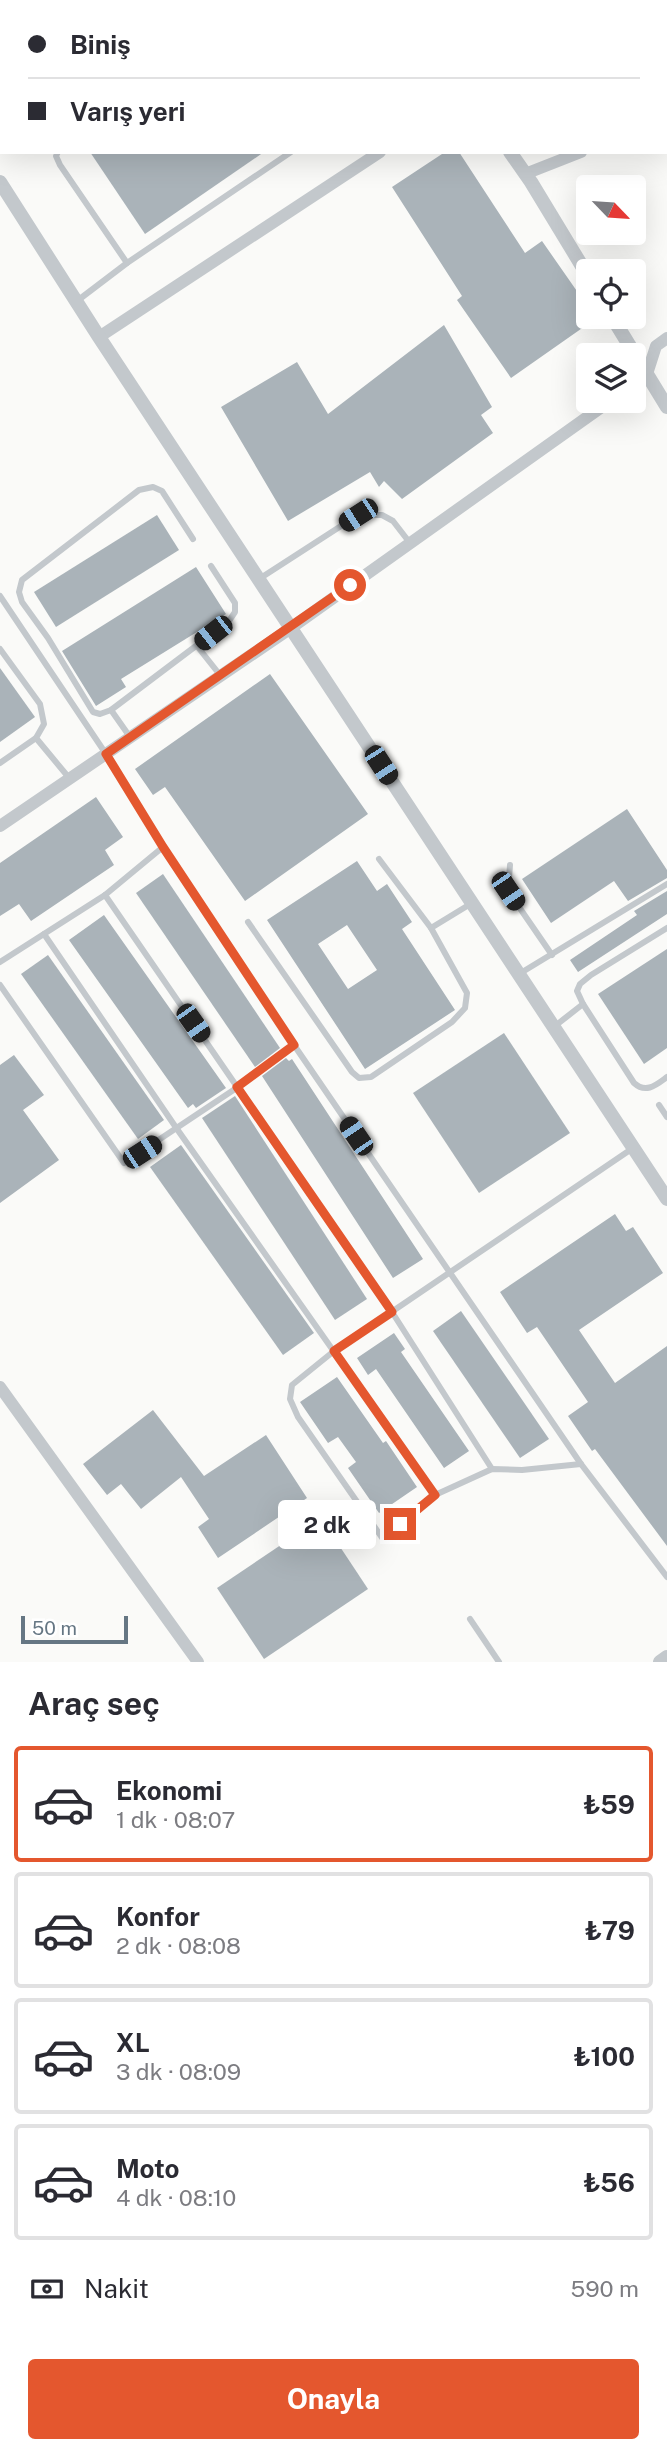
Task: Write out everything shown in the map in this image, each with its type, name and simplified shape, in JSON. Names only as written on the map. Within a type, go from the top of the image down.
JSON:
[{"type":"street","points":[[99,337],[377,154]]},
{"type":"street","points":[[511,154],[578,259]]},
{"type":"street","points":[[525,174],[576,154]]},
{"type":"street","points":[[0,182],[99,337],[667,1199]]},
{"type":"street","points":[[619,329],[667,407]]},
{"type":"street","points":[[647,374],[656,346],[667,338]]},
{"type":"street","points":[[0,826],[291,628],[593,413]]},
{"type":"street","points":[[0,1387],[198,1662]]},
{"type":"street","points":[[660,1662],[667,1657]]},
{"type":"lane","points":[[58,154],[60,165],[127,263]]},
{"type":"lane","points":[[76,301],[127,263],[288,154]]},
{"type":"lane","points":[[193,539],[162,491],[153,487],[139,490],[22,580],[19,592],[22,602],[48,638],[93,712],[100,714],[111,710],[229,621],[235,612],[235,603],[211,566]]},
{"type":"lane","points":[[259,579],[358,515],[382,515],[393,522],[410,543]]},
{"type":"lane","points":[[0,596],[106,754],[163,847],[294,1045],[581,1464],[667,1577]]},
{"type":"lane","points":[[197,646],[220,675]]},
{"type":"lane","points":[[0,649],[40,704],[44,724],[36,738],[0,763]]},
{"type":"lane","points":[[111,710],[130,737]]},
{"type":"lane","points":[[36,738],[70,779]]},
{"type":"lane","points":[[0,962],[105,895],[163,847]]},
{"type":"lane","points":[[248,922],[359,1078],[371,1077],[452,1022],[465,1008],[467,993],[430,928],[379,859]]},
{"type":"lane","points":[[510,865],[508,891],[552,955]]},
{"type":"lane","points":[[519,974],[667,884]]},
{"type":"lane","points":[[105,895],[392,1312],[492,1469]]},
{"type":"lane","points":[[430,928],[472,903]]},
{"type":"lane","points":[[667,928],[580,984],[577,991],[639,1088],[650,1088],[667,1077]]},
{"type":"lane","points":[[44,934],[177,1129],[435,1495]]},
{"type":"lane","points":[[0,985],[124,1163],[177,1129],[294,1045]]},
{"type":"lane","points":[[554,1027],[583,1004]]},
{"type":"lane","points":[[659,1105],[667,1117]]},
{"type":"lane","points":[[581,1464],[522,1470],[492,1469],[435,1495],[383,1539],[298,1417],[290,1399],[292,1385],[334,1351],[633,1148]]},
{"type":"lane","points":[[470,1619],[499,1662]]},
{"type":"building","points":[[91,154],[261,154],[145,234]]},
{"type":"building","points":[[442,154],[460,154],[525,253],[542,241],[576,290],[576,329],[581,329],[511,378],[457,300],[462,296],[392,187]]},
{"type":"building","points":[[444,325],[492,407],[481,415],[493,433],[402,499],[384,481],[379,487],[370,472],[288,521],[221,407],[297,362],[328,414]]},
{"type":"building","points":[[157,515],[179,550],[56,627],[34,592]]},
{"type":"building","points":[[196,567],[226,614],[121,679],[126,687],[96,706],[62,651]]},
{"type":"building","points":[[0,668],[35,717],[0,742]]},
{"type":"building","points":[[270,674],[368,814],[245,901],[165,787],[153,795],[135,769]]},
{"type":"building","points":[[96,797],[123,837],[105,850],[114,865],[31,921],[19,904],[0,916],[0,863]]},
{"type":"building","points":[[627,809],[667,870],[667,878],[628,901],[614,881],[551,923],[522,879]]},
{"type":"building","points":[[357,861],[377,891],[387,884],[412,922],[402,929],[455,1010],[365,1069],[267,920]],"holes":[[[347,925],[377,970],[348,989],[318,944]]]},
{"type":"building","points":[[163,874],[280,1048],[255,1067],[136,893]]},
{"type":"building","points":[[667,891],[667,914],[578,972],[570,960],[637,915],[634,911]]},
{"type":"building","points":[[104,915],[226,1088],[196,1108],[193,1104],[188,1108],[69,940]]},
{"type":"building","points":[[667,949],[667,1048],[644,1064],[598,994]]},
{"type":"building","points":[[48,955],[164,1120],[138,1139],[21,974]]},
{"type":"building","points":[[504,1033],[570,1133],[479,1193],[413,1093]]},
{"type":"building","points":[[14,1055],[44,1095],[23,1110],[59,1160],[0,1203],[0,1065]]},
{"type":"building","points":[[286,1058],[289,1061],[292,1059],[423,1259],[393,1278],[262,1076]]},
{"type":"building","points":[[235,1096],[367,1299],[335,1320],[202,1118]]},
{"type":"building","points":[[181,1145],[314,1333],[283,1355],[150,1167]]},
{"type":"building","points":[[615,1214],[626,1231],[633,1227],[663,1273],[579,1330],[615,1383],[667,1346],[667,1546],[595,1449],[592,1451],[568,1416],[588,1402],[537,1327],[527,1333],[500,1292]]},
{"type":"building","points":[[461,1311],[549,1439],[520,1458],[433,1331]]},
{"type":"building","points":[[394,1333],[405,1349],[401,1352],[469,1451],[444,1468],[376,1369],[368,1375],[357,1358]]},
{"type":"building","points":[[337,1377],[417,1487],[379,1513],[348,1468],[356,1462],[338,1437],[328,1443],[300,1402]]},
{"type":"building","points":[[153,1410],[204,1476],[266,1435],[307,1498],[218,1558],[198,1527],[209,1519],[181,1477],[141,1509],[121,1484],[107,1495],[83,1464]]},
{"type":"building","points":[[321,1518],[368,1589],[264,1659],[217,1588]]},
{"type":"route","points":[[350,585],[106,754],[163,847],[294,1045],[237,1087],[392,1312],[334,1351],[435,1495],[400,1524]]}]
